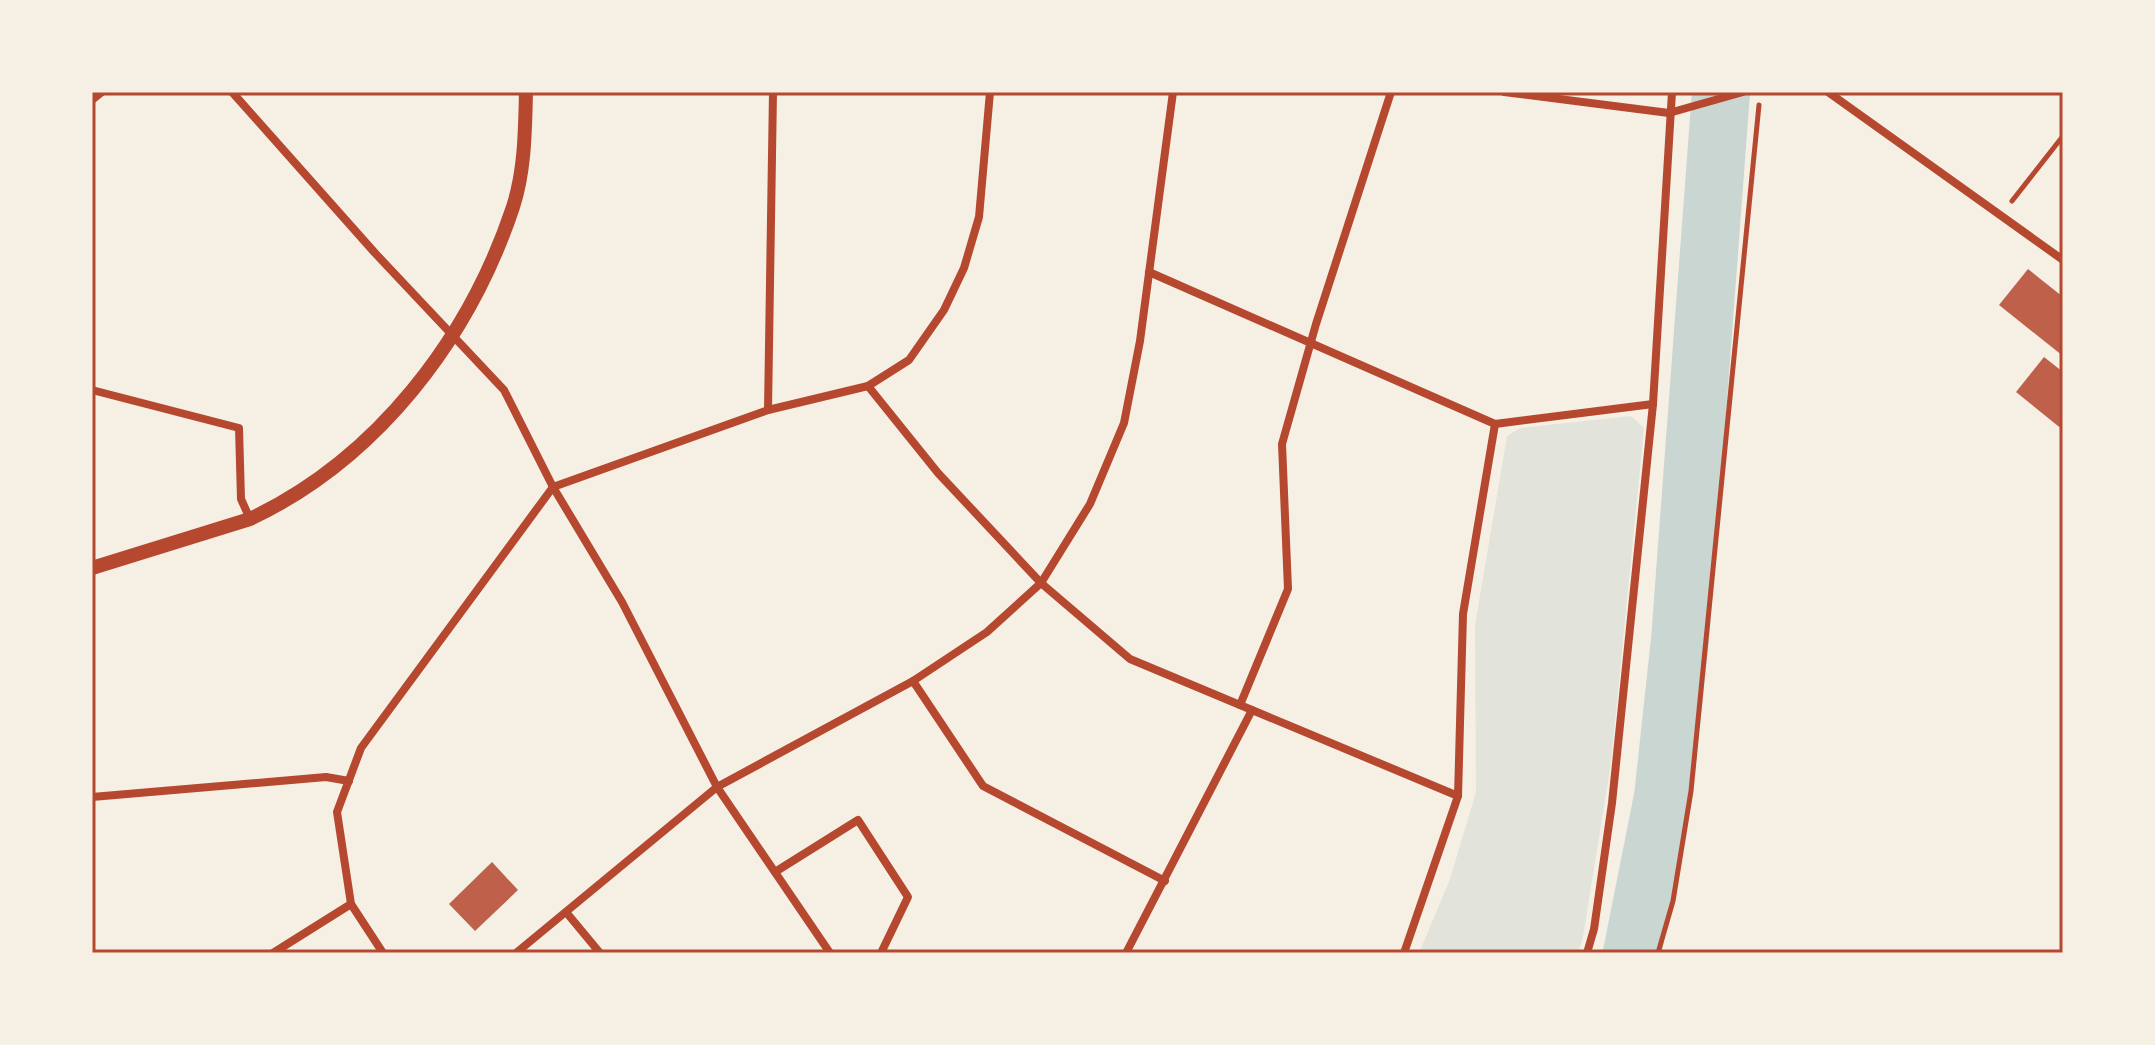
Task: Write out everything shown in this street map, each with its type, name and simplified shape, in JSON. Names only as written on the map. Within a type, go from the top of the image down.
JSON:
[{"type":"street","points":[[92,100],[102,92]]},
{"type":"street","points":[[232,92],[504,390],[553,487],[622,602],[717,787],[830,953]]},
{"type":"street","points":[[92,568],[250,519],[273,508],[331,470],[395,413],[436,362],[486,273],[514,205],[525,148],[526,92]]},
{"type":"street","points":[[768,410],[773,92]]},
{"type":"street","points":[[383,953],[351,904],[337,812],[361,748],[553,487],[768,410],[868,386],[909,360],[944,310],[964,268],[979,217],[990,92]]},
{"type":"street","points":[[516,953],[717,787],[913,681],[987,632],[1041,583],[1090,504],[1124,423],[1140,341],[1173,92]]},
{"type":"street","points":[[1240,705],[1288,589],[1282,444],[1391,92]]},
{"type":"street","points":[[1504,92],[1669,113],[1743,92]]},
{"type":"street","points":[[1587,953],[1594,929],[1612,803],[1653,404],[1672,92]]},
{"type":"street","points":[[1828,92],[2063,260]]},
{"type":"street","points":[[1149,272],[1495,424],[1653,404]]},
{"type":"street","points":[[868,386],[938,473],[1041,583],[1130,659],[1458,796]]},
{"type":"street","points":[[92,390],[239,428],[241,499],[250,519]]},
{"type":"street","points":[[1404,953],[1458,796],[1463,614],[1495,424]]},
{"type":"street","points":[[913,681],[983,786],[1165,881]]},
{"type":"street","points":[[1126,953],[1252,710]]},
{"type":"street","points":[[92,797],[326,777],[349,781]]},
{"type":"street","points":[[775,872],[858,820],[908,897],[881,953]]},
{"type":"street","points":[[273,953],[351,904]]},
{"type":"street","points":[[566,912],[600,953]]},
{"type":"path","points":[[1658,953],[1673,901],[1691,791],[1760,101]]},
{"type":"path","points":[[2001,215],[2063,136]]},
{"type":"shaded area","points":[[1631,416],[1644,428],[1611,763],[1578,953],[1419,953],[1450,879],[1476,792],[1475,625],[1507,436],[1520,428]]},
{"type":"building","points":[[2028,269],[2063,297],[2063,356],[1999,305]]},
{"type":"building","points":[[2044,357],[2063,372],[2063,430],[2016,392]]},
{"type":"building","points":[[492,862],[518,890],[475,931],[449,904]]},
{"type":"waterway","points":[[1632,953],[1663,797],[1680,640],[1721,92]]}]
